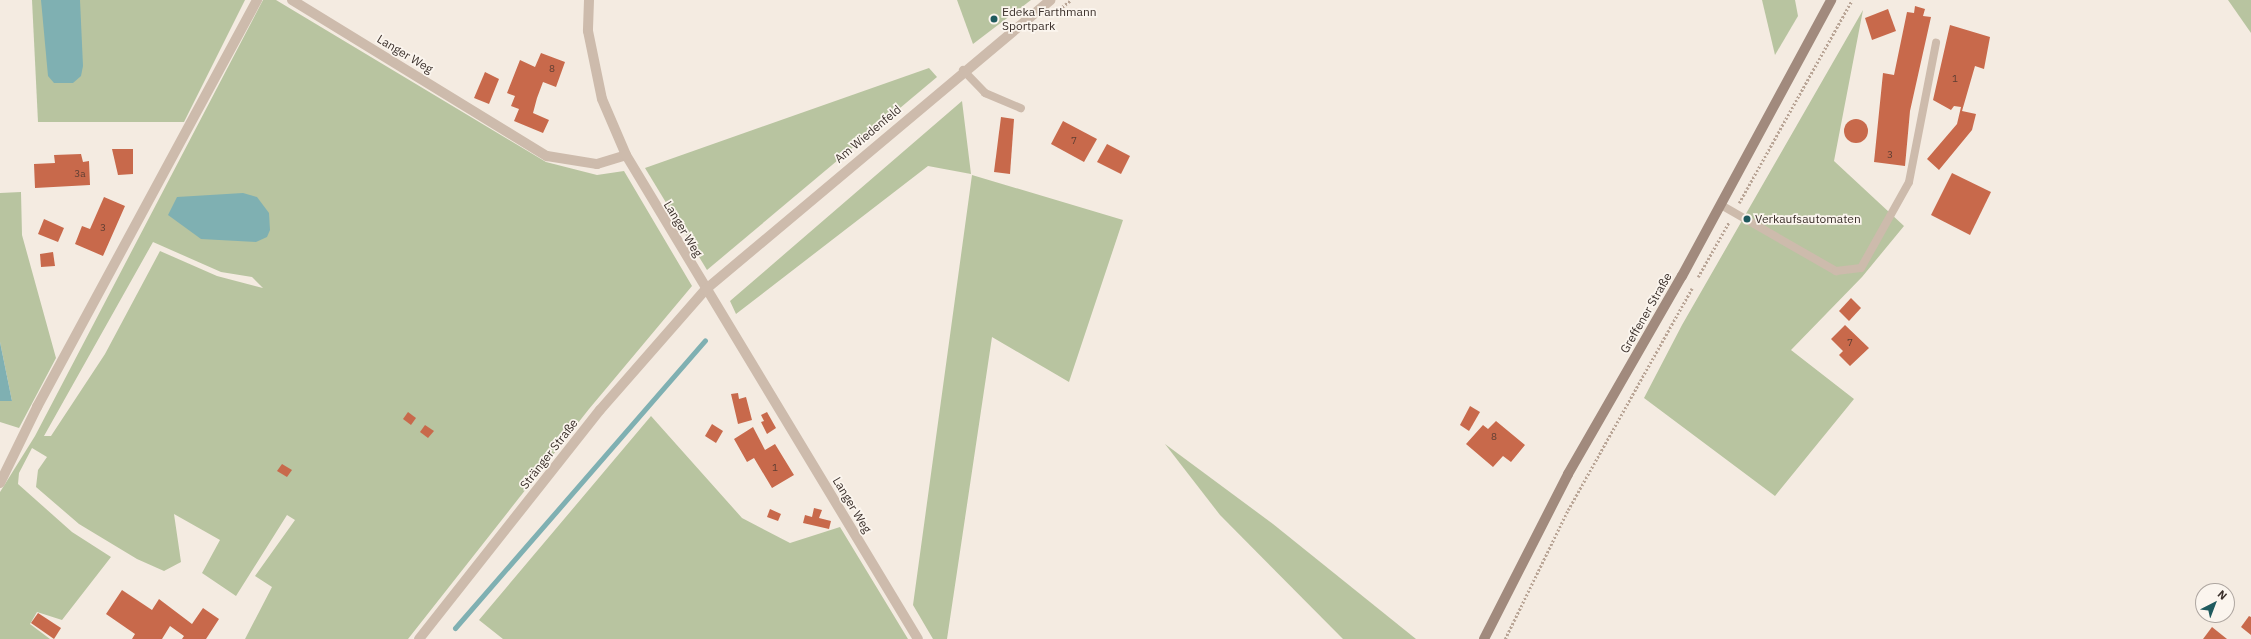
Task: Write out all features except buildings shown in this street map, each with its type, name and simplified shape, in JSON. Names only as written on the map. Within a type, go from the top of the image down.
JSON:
[{"type":"main road","name":"Greffener Straße","points":[[1484,639],[1568,474],[1721,205],[1831,0]]},
{"type":"street","points":[[0,483],[36,407],[257,0]]},
{"type":"street","name":"Langer Weg","points":[[292,0],[547,156],[597,164],[626,155],[704,290],[918,639]]},
{"type":"street","points":[[589,0],[588,31],[602,99],[626,155]]},
{"type":"street","name":"Am Wiedenfeld","points":[[704,290],[963,70],[1050,0]]},
{"type":"street","name":"Stränger Straße","points":[[419,639],[600,410],[704,290]]},
{"type":"lane","points":[[1721,205],[1836,272],[1862,268],[1908,182],[1936,43]]},
{"type":"lane","points":[[963,70],[985,93],[1021,108]]},
{"type":"path","points":[[1505,639],[1568,510],[1852,0]]},
{"type":"green space","points":[[32,0],[245,0],[184,122],[38,122]]},
{"type":"green space","points":[[263,0],[276,0],[546,162],[597,175],[624,171],[692,286],[589,409],[408,639],[245,639],[272,587],[255,576],[295,520],[287,515],[236,596],[202,573],[220,540],[174,514],[181,562],[164,571],[137,559],[79,524],[36,487],[38,470],[47,457],[32,448],[19,473],[18,484],[72,532],[111,557],[62,620],[37,612],[30,624],[50,639],[0,639],[0,492],[35,436]],"holes":[[[153,242],[221,272],[252,277],[263,288],[217,276],[160,251],[105,354],[51,436],[44,436]]]},
{"type":"green space","name":"Edeka Farthmann Sportpark","points":[[957,0],[1031,0],[973,44]]},
{"type":"green space","points":[[1762,0],[1795,0],[1798,16],[1775,55]]},
{"type":"green space","points":[[2228,0],[2251,0],[2251,33]]},
{"type":"green space","points":[[1863,10],[1834,161],[1904,226],[1862,277],[1791,350],[1854,399],[1775,496],[1644,398],[1682,325]]},
{"type":"green space","points":[[929,68],[937,77],[707,270],[645,168]]},
{"type":"green space","points":[[962,101],[971,174],[928,166],[736,314],[730,301]]},
{"type":"green space","points":[[972,175],[1123,220],[1069,382],[992,337],[947,639],[933,639],[913,605]]},
{"type":"green space","points":[[21,192],[22,235],[56,358],[19,428],[0,422],[0,401],[12,401],[0,342],[0,193]]},
{"type":"green space","points":[[651,416],[742,518],[790,543],[840,527],[908,639],[503,639],[479,620]]},
{"type":"green space","points":[[1165,444],[1273,524],[1416,639],[1343,639],[1220,515]]},
{"type":"water","points":[[41,0],[80,0],[83,66],[81,76],[73,83],[54,83],[48,76]]},
{"type":"water","points":[[243,193],[257,197],[269,213],[270,230],[267,237],[256,242],[201,239],[168,215],[177,197]]},
{"type":"water","points":[[0,342],[12,401],[0,401]]},
{"type":"waterway","points":[[455,628],[705,340]]},
{"type":"place","name":"Edeka Farthmann Sportpark","points":[[994,19]]},
{"type":"place","name":"Verkaufsautomaten","points":[[1747,219]]}]
